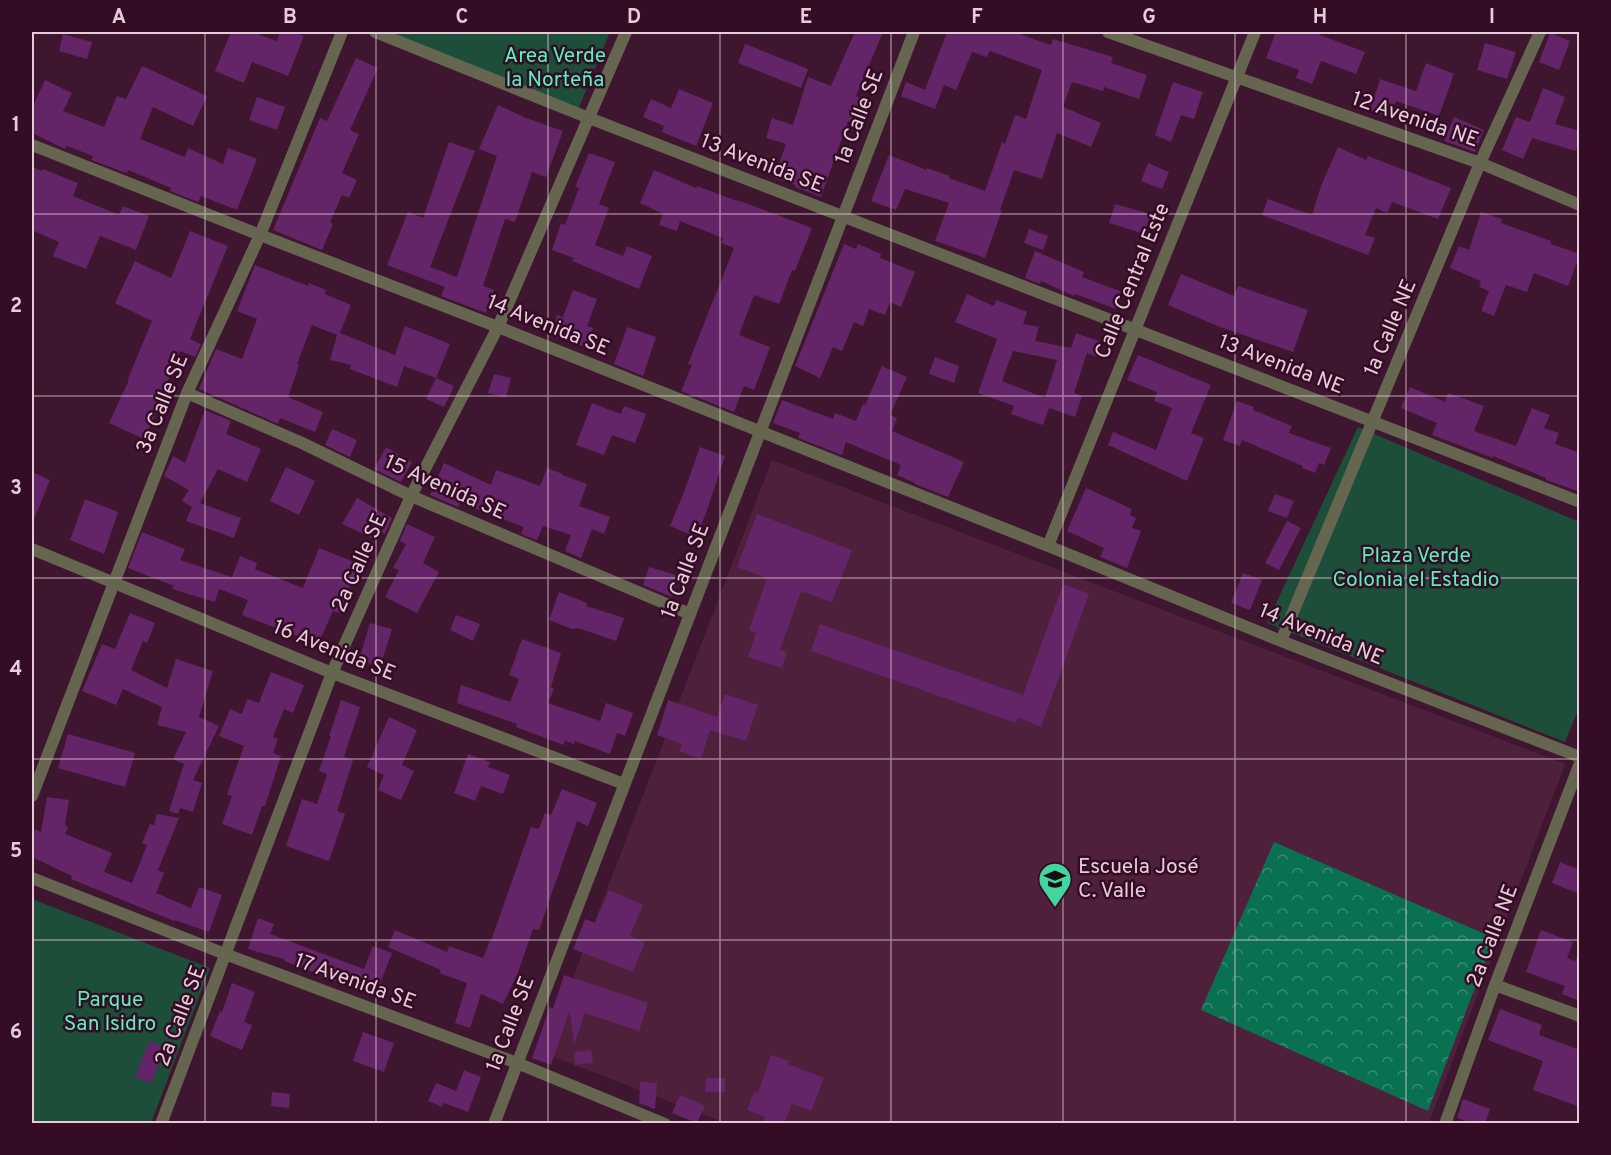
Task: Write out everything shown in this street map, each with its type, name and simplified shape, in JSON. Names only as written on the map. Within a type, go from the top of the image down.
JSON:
[{"type":"street","name":"3a Calle SE","points":[[32,796],[187,393],[260,235],[342,32]]},
{"type":"street","name":"13 Avenida SE","points":[[375,32],[589,118],[1135,329]]},
{"type":"street","name":"2a Calle SE","points":[[161,1124],[332,673],[411,496],[498,327],[627,32]]},
{"type":"street","name":"1a Calle SE","points":[[494,1124],[914,32]]},
{"type":"street","name":"12 Avenida NE","points":[[1108,32],[1480,164],[1580,205]]},
{"type":"street","name":"Calle Central Este","points":[[1048,546],[1255,32]]},
{"type":"street","name":"1a Calle NE","points":[[1281,641],[1480,164],[1540,32]]},
{"type":"street","name":"14 Avenida SE","points":[[32,145],[1048,546]]},
{"type":"street","name":"13 Avenida NE","points":[[1135,329],[1580,502]]},
{"type":"street","name":"15 Avenida SE","points":[[187,393],[303,443],[411,496],[690,614]]},
{"type":"street","name":"14 Avenida NE","points":[[1048,546],[1281,641],[1580,757]]},
{"type":"street","name":"16 Avenida SE","points":[[32,549],[332,673],[624,784]]},
{"type":"street","name":"2a Calle NE","points":[[1445,1124],[1495,985],[1580,763]]},
{"type":"street","name":"17 Avenida SE","points":[[32,878],[225,954],[517,1063],[665,1124]]},
{"type":"street","points":[[1495,985],[1580,1016]]},
{"type":"shaded area","name":"Escuela José C. Valle","points":[[772,460],[1565,764],[1429,1123],[725,1123],[544,1053]]},
{"type":"green space","name":"Area Verde la Norteña","points":[[370,32],[610,32],[576,115]]},
{"type":"green space","name":"Plaza Verde Colonia el Estadio","points":[[1358,427],[1579,522],[1579,708],[1565,742],[1267,623]]},
{"type":"green space","points":[[1274,842],[1494,938],[1428,1111],[1201,1010]]},
{"type":"green space","name":"Parque San Isidro","points":[[32,899],[210,968],[151,1123],[32,1123]]},
{"type":"building","points":[[231,32],[252,32],[277,41],[280,32],[293,32],[304,36],[288,76],[252,62],[244,83],[215,71]]},
{"type":"building","points":[[855,32],[883,32],[856,96],[861,98],[851,123],[848,121],[821,197],[774,178],[786,144],[766,138],[772,118],[793,125],[808,77],[831,86]]},
{"type":"building","points":[[947,32],[1014,32],[1051,45],[1053,39],[1113,57],[1111,63],[1147,75],[1139,99],[1104,87],[1103,91],[1072,82],[1063,107],[1101,123],[1091,147],[1057,133],[1042,179],[1014,170],[985,258],[935,241],[949,203],[905,189],[896,210],[871,201],[889,155],[985,191],[1002,142],[1005,144],[1015,115],[1026,119],[1042,70],[990,51],[987,57],[972,52],[956,90],[944,85],[935,109],[901,96],[906,82],[925,90]]},
{"type":"building","points":[[1276,32],[1321,32],[1320,35],[1365,52],[1356,74],[1321,61],[1312,84],[1296,78],[1299,70],[1266,58]]},
{"type":"building","points":[[1550,33],[1570,41],[1559,70],[1539,62]]},
{"type":"building","points":[[63,34],[92,42],[87,59],[59,51]]},
{"type":"building","points":[[1485,43],[1516,52],[1507,79],[1477,70]]},
{"type":"building","points":[[745,44],[808,69],[801,88],[738,63]]},
{"type":"building","points":[[356,58],[378,68],[350,130],[359,134],[342,173],[357,180],[349,198],[342,195],[330,222],[333,224],[322,250],[273,230],[320,118],[327,121]]},
{"type":"building","points":[[1426,63],[1454,74],[1439,116],[1396,101],[1390,117],[1370,110],[1380,79],[1416,91]]},
{"type":"building","points":[[142,66],[207,96],[193,126],[153,107],[140,139],[185,157],[188,148],[223,164],[228,148],[257,159],[237,210],[201,196],[198,202],[128,170],[127,173],[91,160],[93,156],[67,146],[65,149],[32,133],[32,108],[45,80],[72,93],[63,111],[104,127],[117,96],[126,99]]},
{"type":"building","points":[[1173,82],[1203,92],[1194,119],[1181,115],[1171,142],[1155,135]]},
{"type":"building","points":[[1543,88],[1565,97],[1555,124],[1580,131],[1576,151],[1532,138],[1523,159],[1502,150],[1516,117],[1530,122]]},
{"type":"building","points":[[679,89],[713,103],[696,146],[662,132],[664,126],[643,117],[651,99],[671,108]]},
{"type":"building","points":[[257,97],[285,107],[277,130],[249,120]]},
{"type":"building","points":[[498,105],[563,131],[546,177],[532,172],[515,222],[505,219],[483,286],[494,290],[486,313],[441,296],[445,287],[387,265],[408,212],[423,218],[449,142],[475,151],[430,267],[457,277],[497,156],[479,149]]},
{"type":"building","points":[[1454,117],[1484,130],[1475,152],[1444,141]]},
{"type":"building","points":[[1338,147],[1366,160],[1368,156],[1451,188],[1438,219],[1392,202],[1387,213],[1376,208],[1365,235],[1375,238],[1368,255],[1262,215],[1268,199],[1312,215],[1321,186]]},
{"type":"building","points":[[589,153],[615,162],[599,204],[609,208],[595,245],[623,256],[627,246],[652,256],[639,289],[572,261],[574,258],[552,250],[561,223],[565,225],[579,188],[575,187]]},
{"type":"building","points":[[1148,163],[1169,172],[1162,189],[1141,181]]},
{"type":"building","points":[[32,167],[78,183],[73,196],[119,215],[123,206],[149,216],[136,250],[100,236],[86,269],[53,256],[59,242],[32,230]]},
{"type":"building","points":[[654,170],[696,188],[697,186],[812,228],[779,304],[754,295],[739,335],[770,347],[754,390],[744,386],[734,412],[681,391],[692,365],[688,364],[734,248],[721,243],[723,238],[680,221],[677,231],[659,225],[663,214],[640,203]]},
{"type":"building","points":[[1115,204],[1150,214],[1145,234],[1109,223]]},
{"type":"building","points":[[1481,212],[1502,219],[1501,223],[1580,254],[1568,286],[1534,273],[1527,292],[1506,285],[1494,316],[1481,311],[1489,291],[1479,287],[1481,281],[1450,268],[1459,246],[1469,250]]},
{"type":"building","points":[[1029,229],[1048,236],[1043,250],[1024,243]]},
{"type":"building","points":[[190,231],[228,246],[190,339],[201,344],[195,357],[180,351],[144,439],[109,423],[152,321],[115,303],[135,261],[171,278]]},
{"type":"building","points":[[844,244],[856,249],[858,244],[881,254],[880,258],[915,272],[901,307],[890,302],[885,315],[869,309],[863,326],[854,322],[842,351],[833,347],[820,378],[795,366]]},
{"type":"building","points":[[1035,251],[1084,272],[1082,277],[1122,292],[1116,309],[1075,294],[1074,296],[1041,281],[1040,284],[1025,278]]},
{"type":"building","points":[[255,265],[308,286],[309,283],[326,290],[325,294],[351,305],[340,333],[395,355],[405,326],[450,344],[436,378],[404,366],[397,387],[350,369],[351,365],[330,360],[337,335],[312,325],[297,364],[299,365],[288,397],[323,412],[315,432],[280,418],[278,424],[199,389],[216,349],[242,359],[257,319],[237,311]]},
{"type":"building","points":[[1181,274],[1234,296],[1238,286],[1308,310],[1293,352],[1220,327],[1168,305]]},
{"type":"building","points":[[573,290],[597,299],[587,326],[593,328],[586,347],[550,335],[557,315],[563,317]]},
{"type":"building","points":[[967,294],[994,306],[996,300],[1027,312],[1023,324],[1039,327],[1035,341],[1071,348],[1076,333],[1102,342],[1097,357],[1087,353],[1074,393],[1082,396],[1075,417],[1049,408],[1043,425],[1011,414],[1014,406],[978,393],[997,339],[955,322]],"holes":[[[1013,351],[1057,360],[1045,398],[1002,381]]]},
{"type":"building","points":[[627,327],[656,337],[643,376],[614,364]]},
{"type":"building","points":[[1138,355],[1211,385],[1191,433],[1204,438],[1187,481],[1108,445],[1113,432],[1156,450],[1172,408],[1154,401],[1157,392],[1127,380]]},
{"type":"building","points":[[935,357],[959,366],[954,383],[929,374]]},
{"type":"building","points":[[882,366],[907,377],[890,415],[897,418],[892,431],[964,462],[948,497],[897,475],[901,465],[846,442],[842,455],[798,438],[800,433],[773,423],[782,400],[833,419],[835,413],[856,421]]},
{"type":"building","points":[[494,374],[511,378],[506,398],[488,393]]},
{"type":"building","points":[[436,378],[454,386],[444,407],[426,399]]},
{"type":"building","points":[[1410,387],[1445,402],[1448,393],[1484,406],[1474,431],[1516,446],[1532,408],[1550,415],[1544,428],[1559,433],[1555,444],[1580,453],[1580,492],[1546,480],[1546,478],[1493,456],[1493,458],[1432,435],[1437,423],[1401,408]]},
{"type":"building","points":[[1237,401],[1292,426],[1289,433],[1331,448],[1324,465],[1319,463],[1315,473],[1242,440],[1240,446],[1223,440]]},
{"type":"building","points":[[592,403],[621,414],[624,406],[646,414],[635,443],[612,435],[604,455],[576,445]]},
{"type":"building","points":[[205,410],[231,421],[226,434],[261,449],[247,482],[218,469],[200,503],[241,518],[234,538],[186,521],[192,507],[182,501],[189,490],[164,476],[173,456],[185,463]]},
{"type":"building","points":[[332,429],[357,440],[350,457],[325,445]]},
{"type":"building","points":[[386,447],[412,462],[401,482],[374,469]]},
{"type":"building","points":[[700,447],[725,456],[696,537],[670,526]]},
{"type":"building","points":[[444,463],[491,485],[496,470],[540,486],[547,468],[587,484],[579,506],[610,517],[604,534],[592,529],[581,558],[565,551],[571,535],[543,526],[537,540],[521,534],[524,527],[460,503],[458,507],[430,495]]},
{"type":"building","points":[[286,467],[315,481],[299,515],[270,501]]},
{"type":"building","points":[[32,472],[50,480],[32,524]]},
{"type":"building","points":[[1086,488],[1132,509],[1130,515],[1136,518],[1132,528],[1141,531],[1127,568],[1100,557],[1104,548],[1067,531]]},
{"type":"building","points":[[1275,494],[1294,501],[1287,518],[1268,511]]},
{"type":"building","points":[[357,498],[392,518],[385,534],[376,530],[372,538],[342,524]]},
{"type":"building","points":[[85,499],[118,512],[104,554],[70,540]]},
{"type":"building","points":[[757,514],[852,550],[832,602],[801,591],[780,650],[787,652],[782,668],[748,657],[756,633],[749,630],[767,578],[737,567]]},
{"type":"building","points":[[1287,521],[1301,528],[1279,570],[1265,563]]},
{"type":"building","points":[[407,524],[435,537],[423,563],[439,572],[417,613],[385,597],[399,570],[393,568],[406,544],[400,541]]},
{"type":"building","points":[[142,532],[185,549],[180,560],[232,577],[240,556],[257,563],[255,569],[303,588],[319,548],[359,564],[339,613],[333,611],[318,644],[242,615],[248,600],[219,589],[215,602],[172,589],[174,586],[128,568]]},
{"type":"building","points":[[649,567],[679,576],[672,597],[643,585]]},
{"type":"building","points":[[1243,573],[1262,580],[1250,610],[1231,603]]},
{"type":"building","points":[[1063,584],[1089,594],[1041,727],[1018,717],[1016,723],[811,651],[820,624],[1023,695]]},
{"type":"building","points":[[559,592],[587,603],[586,606],[624,618],[616,641],[549,620]]},
{"type":"building","points":[[130,613],[155,623],[147,643],[143,641],[131,670],[167,688],[176,659],[213,671],[199,717],[219,726],[193,780],[202,783],[193,812],[180,808],[178,814],[169,811],[184,764],[173,759],[186,732],[157,725],[162,707],[123,689],[116,705],[82,691],[102,644],[115,649]]},
{"type":"building","points":[[456,615],[480,624],[473,641],[450,630]]},
{"type":"building","points":[[370,623],[392,629],[380,667],[359,660]]},
{"type":"building","points":[[522,639],[561,653],[551,687],[554,689],[548,703],[600,721],[606,703],[633,713],[625,736],[617,733],[610,754],[575,741],[574,744],[565,741],[563,745],[516,727],[517,724],[457,703],[461,685],[510,702],[519,679],[509,675]]},
{"type":"building","points":[[271,672],[304,685],[293,713],[284,709],[273,737],[278,739],[273,753],[281,756],[265,806],[262,806],[252,835],[222,824],[232,796],[227,794],[244,746],[219,736],[230,709],[242,714],[247,699],[259,703]]},
{"type":"building","points":[[725,694],[758,705],[746,741],[710,730],[701,759],[679,751],[682,744],[657,735],[668,700],[717,717]]},
{"type":"building","points":[[341,700],[360,707],[344,757],[353,760],[337,811],[345,814],[329,861],[286,846],[302,799],[317,804],[327,774],[319,771]]},
{"type":"building","points":[[389,717],[417,730],[402,765],[414,771],[401,800],[378,790],[384,775],[367,767]]},
{"type":"building","points":[[68,734],[135,753],[125,787],[58,768]]},
{"type":"building","points":[[468,754],[490,762],[488,767],[510,775],[503,794],[481,786],[475,801],[454,793]]},
{"type":"building","points":[[562,789],[597,803],[588,826],[577,821],[539,930],[533,929],[517,975],[503,1004],[481,994],[470,1028],[455,1023],[467,983],[439,973],[441,970],[388,947],[395,930],[447,952],[449,946],[483,958],[531,827],[539,829],[545,813],[551,815]]},
{"type":"building","points":[[47,797],[69,800],[65,825],[68,827],[65,834],[112,853],[104,872],[132,883],[147,845],[142,843],[150,824],[154,825],[157,814],[179,818],[158,870],[164,873],[156,893],[191,908],[199,887],[222,895],[209,932],[174,921],[71,879],[72,876],[32,857],[32,837],[35,829],[41,832]]},
{"type":"building","points":[[1560,862],[1580,870],[1580,894],[1552,883]]},
{"type":"building","points":[[609,890],[643,905],[630,936],[645,942],[633,972],[573,949],[585,919],[595,923]]},
{"type":"building","points":[[258,918],[274,924],[270,934],[364,969],[373,946],[392,953],[375,996],[284,961],[284,959],[248,949]]},
{"type":"building","points":[[1541,930],[1573,942],[1567,958],[1575,961],[1580,952],[1580,1001],[1562,994],[1565,986],[1526,972]]},
{"type":"building","points":[[564,975],[648,1003],[639,1031],[585,1013],[574,1045],[570,1010],[551,1065],[532,1058]]},
{"type":"building","points":[[232,983],[255,992],[244,1022],[252,1025],[242,1050],[210,1036],[220,1011],[222,1012]]},
{"type":"building","points":[[1500,1009],[1542,1025],[1539,1035],[1580,1050],[1580,1107],[1533,1090],[1543,1061],[1488,1040]]},
{"type":"building","points":[[363,1032],[394,1043],[384,1072],[353,1061]]},
{"type":"building","points":[[149,1041],[166,1047],[151,1083],[135,1077]]},
{"type":"building","points":[[591,1050],[593,1063],[575,1065],[574,1052]]},
{"type":"building","points":[[771,1055],[824,1078],[811,1111],[792,1104],[784,1124],[763,1124],[765,1117],[747,1110],[754,1092],[758,1093]]},
{"type":"building","points":[[464,1070],[481,1077],[468,1112],[444,1103],[442,1107],[428,1101],[436,1083],[456,1091]]},
{"type":"building","points":[[706,1078],[725,1078],[725,1092],[705,1092]]},
{"type":"building","points":[[640,1082],[657,1083],[655,1109],[639,1103]]},
{"type":"building","points":[[272,1092],[290,1094],[289,1108],[271,1106]]},
{"type":"building","points":[[680,1095],[705,1106],[697,1123],[672,1113]]},
{"type":"building","points":[[1463,1099],[1490,1109],[1485,1124],[1474,1124],[1457,1118]]},
{"type":"place","name":"Escuela José C. Valle","points":[[1055,908]]}]
